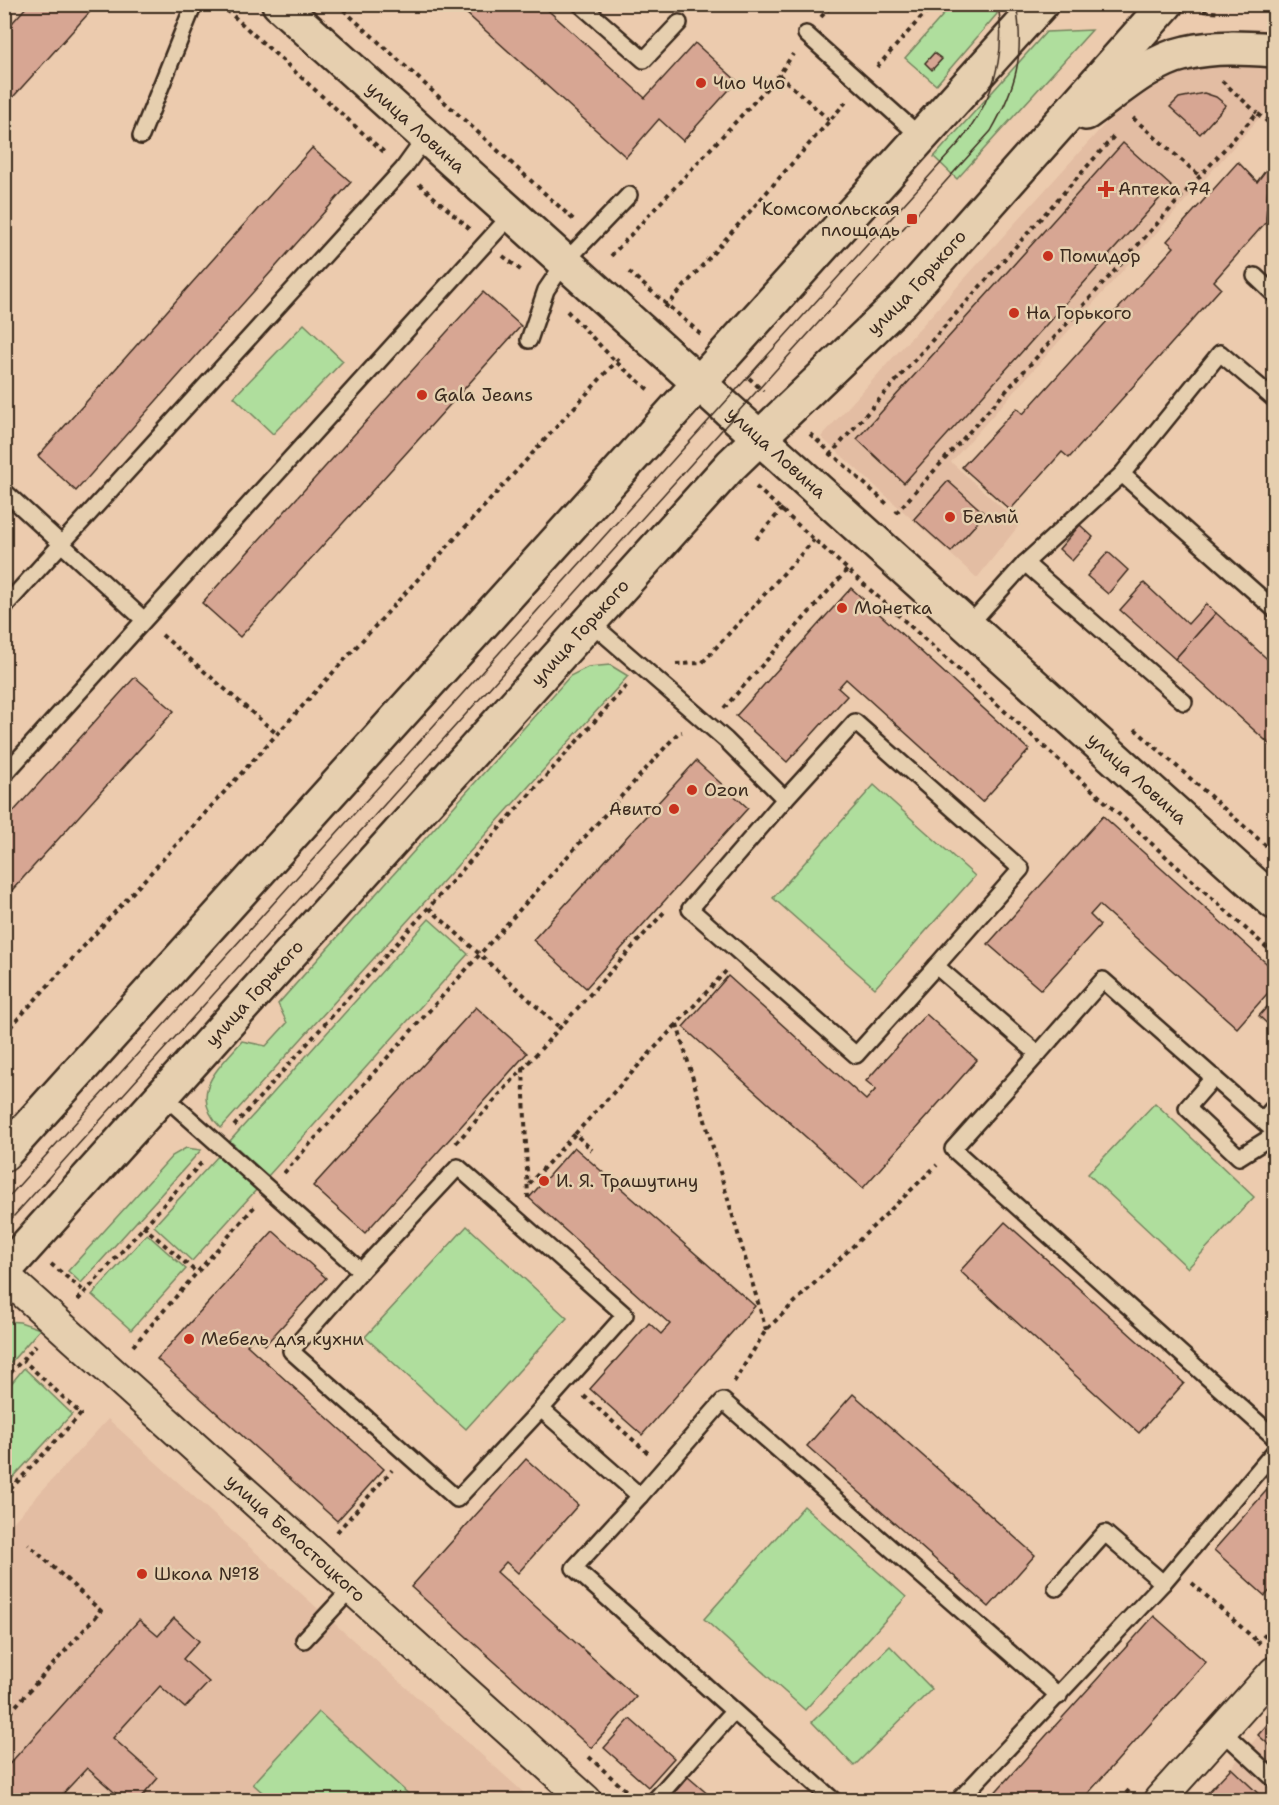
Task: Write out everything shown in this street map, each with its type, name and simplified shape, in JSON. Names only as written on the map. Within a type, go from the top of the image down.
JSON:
[{"type":"main road","name":"улица Ловина","points":[[279,4],[1275,902]]},
{"type":"main road","points":[[4,1154],[1041,4]]},
{"type":"main road","name":"улица Горького","points":[[4,1273],[731,465],[903,300],[1166,4]]},
{"type":"main road","points":[[1040,145],[1154,65],[1185,53],[1231,48],[1275,50]]},
{"type":"street","name":"улица Белостоцкого","points":[[4,1273],[586,1800]]},
{"type":"street","points":[[1159,1800],[1275,1672]]},
{"type":"lane","points":[[141,136],[194,4]]},
{"type":"lane","points":[[580,4],[644,60],[679,23]]},
{"type":"lane","points":[[806,34],[921,137]]},
{"type":"lane","points":[[4,607],[403,169],[426,137]]},
{"type":"lane","points":[[529,340],[546,290],[565,262],[629,195]]},
{"type":"lane","points":[[4,775],[512,214]]},
{"type":"lane","points":[[1255,276],[1275,294]]},
{"type":"lane","points":[[968,626],[1025,563],[1122,474],[1220,353],[1275,399]]},
{"type":"lane","points":[[1122,474],[1275,609]]},
{"type":"lane","points":[[4,491],[143,619]]},
{"type":"lane","points":[[1025,563],[1184,702]]},
{"type":"lane","points":[[589,621],[709,725],[785,799]]},
{"type":"lane","points":[[855,722],[1021,869],[856,1055],[690,909],[855,722]]},
{"type":"lane","points":[[936,966],[1038,1054]]},
{"type":"lane","points":[[1214,1077],[1187,1108],[1239,1157],[1275,1133],[1263,1120],[1214,1077],[1103,980],[953,1149],[1275,1437]]},
{"type":"lane","points":[[164,1095],[271,1188],[361,1271]]},
{"type":"lane","points":[[1263,1120],[1275,1107]]},
{"type":"lane","points":[[458,1167],[625,1315],[457,1499],[291,1351],[361,1271],[458,1167]]},
{"type":"lane","points":[[833,1800],[732,1712],[574,1568],[723,1401],[1059,1696]]},
{"type":"lane","points":[[541,1409],[640,1496]]},
{"type":"lane","points":[[959,1800],[1163,1583],[1275,1452]]},
{"type":"lane","points":[[1056,1588],[1105,1533],[1163,1583]]},
{"type":"lane","points":[[304,1640],[352,1588]]},
{"type":"lane","points":[[655,1800],[732,1712]]},
{"type":"lane","points":[[1222,1731],[1275,1779]]},
{"type":"path","points":[[337,4],[619,263]]},
{"type":"path","points":[[611,256],[779,75],[806,34],[833,4]]},
{"type":"path","points":[[627,270],[667,305],[933,4]]},
{"type":"path","points":[[1214,73],[1275,127]]},
{"type":"path","points":[[779,75],[829,120]]},
{"type":"path","points":[[831,454],[1132,117],[1140,111]]},
{"type":"path","points":[[896,513],[1257,113]]},
{"type":"path","points":[[1132,117],[1201,177]]},
{"type":"path","points":[[4,1034],[616,362]]},
{"type":"path","points":[[4,1380],[218,1144],[643,667],[702,663],[814,540]]},
{"type":"path","points":[[133,1346],[271,1188],[678,733],[709,725],[847,570]]},
{"type":"path","points":[[143,619],[277,734]]},
{"type":"path","points":[[429,908],[558,1026]]},
{"type":"path","points":[[458,1167],[445,1155],[558,1026],[666,910],[690,909]]},
{"type":"path","points":[[666,910],[673,918]]},
{"type":"path","points":[[528,1185],[728,969],[720,962]]},
{"type":"path","points":[[677,1024],[766,1330]]},
{"type":"path","points":[[523,1067],[530,1230]]},
{"type":"path","points":[[575,1134],[592,1150]]},
{"type":"path","points":[[723,1401],[766,1330],[953,1149]]},
{"type":"path","points":[[143,1226],[197,1273]]},
{"type":"path","points":[[4,1496],[81,1414],[23,1360]]},
{"type":"path","points":[[567,1380],[653,1457]]},
{"type":"path","points":[[337,1532],[406,1454]]},
{"type":"path","points":[[4,1719],[101,1611],[28,1544]]},
{"type":"path","points":[[1175,1568],[1259,1642]]},
{"type":"shaded area","points":[[1225,64],[1274,65],[1274,93],[1271,105],[951,462],[1020,524],[977,578],[821,437],[1104,125],[1130,103],[1173,76],[1195,68]]},
{"type":"shaded area","name":"Школа №18","points":[[108,1419],[532,1800],[5,1800],[4,1532]]},
{"type":"shaded area","points":[[1274,1717],[1274,1800],[1201,1800],[1231,1768]]},
{"type":"green space","points":[[952,5],[996,5],[997,14],[936,85],[905,58]]},
{"type":"green space","points":[[1092,30],[957,179],[934,157],[1046,32]]},
{"type":"green space","points":[[304,324],[343,361],[273,434],[234,397]]},
{"type":"green space","points":[[610,665],[628,676],[221,1128],[211,1115],[206,1092],[224,1061],[242,1041],[266,1046],[287,1023],[278,1004],[570,676],[588,667]]},
{"type":"green space","points":[[874,785],[975,876],[875,988],[773,898]]},
{"type":"green space","points":[[429,919],[468,954],[268,1176],[230,1141]]},
{"type":"green space","points":[[1155,1103],[1254,1197],[1188,1268],[1088,1174]]},
{"type":"green space","points":[[186,1148],[201,1150],[81,1283],[68,1271],[172,1156]]},
{"type":"green space","points":[[219,1155],[257,1189],[192,1261],[154,1226]]},
{"type":"green space","points":[[467,1226],[567,1318],[466,1429],[365,1337]]},
{"type":"green space","points":[[147,1234],[186,1269],[131,1330],[92,1295]]},
{"type":"green space","points":[[5,1321],[20,1322],[40,1329],[5,1369]]},
{"type":"green space","points":[[24,1368],[72,1414],[5,1486],[5,1391]]},
{"type":"green space","points":[[804,1506],[906,1597],[805,1710],[704,1619]]},
{"type":"green space","points":[[890,1646],[932,1689],[854,1766],[812,1722]]},
{"type":"green space","points":[[319,1712],[415,1800],[271,1800],[253,1784]]},
{"type":"building","points":[[29,4],[97,4],[4,107],[4,32]]},
{"type":"building","points":[[456,4],[541,4],[645,98],[695,43],[737,81],[683,141],[659,119],[626,157]]},
{"type":"building","points":[[934,53],[942,59],[932,70],[925,63]]},
{"type":"building","points":[[1204,93],[1216,97],[1226,105],[1200,134],[1170,107],[1179,98]]},
{"type":"building","name":"На Горького","points":[[1123,143],[1171,186],[904,483],[857,439]]},
{"type":"building","points":[[312,148],[351,182],[76,491],[38,456]]},
{"type":"building","points":[[1238,162],[1257,182],[1269,166],[1266,222],[1214,281],[1221,288],[1069,458],[1062,452],[1010,510],[962,467],[1017,408],[1023,414],[1174,247],[1167,241]]},
{"type":"building","points":[[1269,166],[1274,175],[1274,229],[1266,222]]},
{"type":"building","points":[[483,292],[521,326],[240,637],[202,603]]},
{"type":"building","name":"Белый","points":[[948,481],[985,514],[951,552],[914,519]]},
{"type":"building","points":[[1080,525],[1093,537],[1072,561],[1059,549]]},
{"type":"building","points":[[1108,552],[1128,570],[1108,594],[1087,576]]},
{"type":"building","points":[[1144,583],[1188,624],[1206,604],[1216,613],[1175,659],[1120,610]]},
{"type":"building","points":[[851,588],[1029,750],[982,802],[846,679],[838,688],[847,696],[787,762],[736,716]]},
{"type":"building","points":[[1216,613],[1274,665],[1274,748],[1175,659]]},
{"type":"building","points":[[135,677],[174,711],[4,899],[4,822]]},
{"type":"building","points":[[696,761],[748,808],[586,988],[533,940]]},
{"type":"building","points":[[1103,816],[1274,970],[1274,986],[1237,1028],[1099,905],[1090,915],[1100,925],[1041,990],[988,944]]},
{"type":"building","points":[[728,976],[866,1100],[876,1089],[866,1081],[926,1014],[977,1060],[863,1188],[683,1027]]},
{"type":"building","points":[[1274,999],[1274,1030],[1259,1016]]},
{"type":"building","points":[[476,1007],[527,1053],[365,1233],[313,1186]]},
{"type":"building","points":[[574,1147],[755,1306],[642,1435],[590,1389],[649,1323],[661,1334],[670,1324],[529,1198]]},
{"type":"building","points":[[1005,1222],[1184,1383],[1139,1433],[960,1271]]},
{"type":"building","points":[[273,1231],[326,1278],[265,1345],[255,1336],[247,1345],[384,1469],[337,1521],[157,1359]]},
{"type":"building","points":[[853,1394],[1035,1555],[989,1607],[807,1446]]},
{"type":"building","points":[[526,1459],[578,1505],[518,1573],[506,1562],[497,1572],[636,1697],[591,1748],[411,1587]]},
{"type":"building","points":[[1274,1482],[1274,1586],[1265,1596],[1214,1550]]},
{"type":"building","points":[[1154,1616],[1206,1662],[1082,1800],[994,1800],[990,1798]]},
{"type":"building","points":[[174,1618],[199,1641],[183,1659],[209,1682],[185,1708],[160,1686],[113,1738],[158,1778],[139,1800],[123,1800],[87,1768],[57,1800],[4,1800],[4,1770],[139,1620],[158,1636]]},
{"type":"building","points":[[1274,1717],[1274,1749],[1258,1735]]},
{"type":"building","points":[[630,1719],[674,1758],[648,1787],[604,1748]]},
{"type":"building","points":[[1231,1768],[1265,1800],[1201,1800]]},
{"type":"building","points":[[688,1777],[710,1796],[706,1800],[668,1800]]},
{"type":"tram line","points":[[4,1202],[959,143],[981,111],[995,78],[1000,42],[998,4]]},
{"type":"tram line","points":[[4,1227],[991,131],[1007,100],[1019,55],[1019,23],[1016,4]]},
{"type":"place","name":"Чио Чио","points":[[701,83]]},
{"type":"place","name":"Аптека 74","points":[[1106,189]]},
{"type":"place","name":"Комсомольская площадь","points":[[912,219]]},
{"type":"place","name":"Помидор","points":[[1048,256]]},
{"type":"place","name":"На Горького","points":[[1014,313]]},
{"type":"place","name":"Gala Jeans","points":[[422,395]]},
{"type":"place","name":"Белый","points":[[950,517]]},
{"type":"place","name":"Монетка","points":[[842,608]]},
{"type":"place","name":"Ozon","points":[[692,790]]},
{"type":"place","name":"Авито","points":[[674,809]]},
{"type":"place","name":"И. Я. Трашутину","points":[[544,1181]]},
{"type":"place","name":"Мебель для кухни","points":[[189,1339]]},
{"type":"place","name":"Школа №18","points":[[142,1574]]}]
